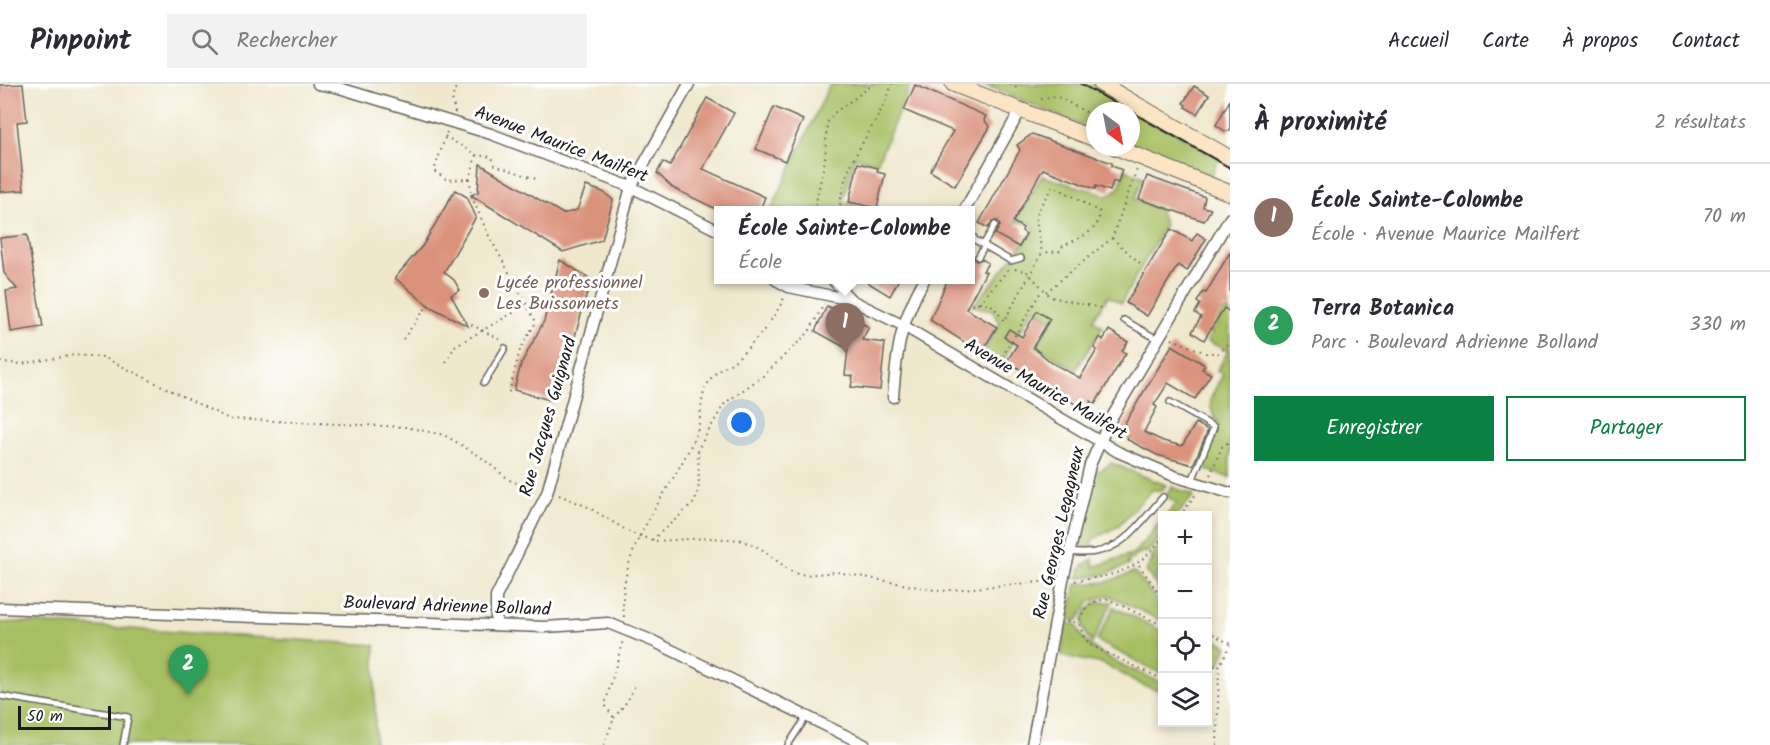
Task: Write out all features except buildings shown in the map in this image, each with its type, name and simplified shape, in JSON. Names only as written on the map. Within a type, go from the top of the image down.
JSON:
[{"type":"main road","points":[[953,84],[1021,107],[1086,135]]},
{"type":"main road","points":[[1101,84],[1230,158]]},
{"type":"main road","points":[[1139,156],[1230,191],[1230,177]]},
{"type":"street","name":"Avenue Maurice Mailfert","points":[[318,84],[336,87],[452,121],[631,187],[714,228]]},
{"type":"street","name":"Rue Jacques Guignard","points":[[496,625],[496,597],[547,493],[631,187],[689,84]]},
{"type":"street","points":[[966,206],[1021,107]]},
{"type":"street","name":"Rue Georges Legagneux","points":[[1032,745],[1064,580],[1090,465],[1099,442],[1157,339],[1230,218]]},
{"type":"street","name":"Avenue Maurice Mailfert","points":[[784,284],[851,300],[902,326],[1099,442],[1192,481],[1230,493]]},
{"type":"street","name":"Avenue Maurice Mailfert","points":[[837,284],[851,300]]},
{"type":"street","points":[[893,397],[902,326],[907,310],[921,284]]},
{"type":"street","name":"Boulevard Adrienne Bolland","points":[[0,608],[568,627],[592,622],[608,623],[653,641],[865,745]]},
{"type":"lane","points":[[978,257],[995,225]]},
{"type":"lane","points":[[975,237],[984,245],[1011,261],[1021,258]]},
{"type":"lane","points":[[1124,320],[1157,339]]},
{"type":"lane","points":[[484,383],[506,346]]},
{"type":"lane","points":[[1170,402],[1214,427],[1192,481]]},
{"type":"lane","points":[[1070,552],[1089,555],[1126,541],[1163,497]]},
{"type":"lane","points":[[0,696],[128,717],[123,745]]},
{"type":"lane","points":[[788,745],[807,716]]},
{"type":"path","points":[[456,84],[452,99],[456,109],[434,171],[447,180],[470,179]]},
{"type":"path","points":[[815,206],[825,160],[828,123],[834,113],[874,84]]},
{"type":"path","points":[[841,206],[845,176],[855,153],[887,101],[892,84]]},
{"type":"path","points":[[1010,84],[1017,87]]},
{"type":"path","points":[[1041,99],[1052,96],[1063,98],[1086,112]]},
{"type":"path","points":[[445,136],[476,154],[492,158],[495,165],[536,179]]},
{"type":"path","points":[[476,154],[470,179],[471,195],[488,234],[536,322],[520,350],[508,396]]},
{"type":"path","points":[[1046,292],[1112,238],[1137,169]]},
{"type":"path","points":[[980,302],[993,306],[1004,321],[1042,253],[1036,220],[1039,208],[1052,187],[1065,190],[1080,203],[1099,211],[1100,217],[1094,229],[1063,246],[1060,251],[1042,253]]},
{"type":"path","points":[[1112,238],[1142,264]]},
{"type":"path","points":[[966,307],[980,302],[1010,268],[1030,275],[1051,297],[1105,309]]},
{"type":"path","points":[[614,718],[605,705],[626,631],[621,595],[628,559],[697,431],[701,396],[714,374],[734,361],[756,337],[778,310],[789,287]]},
{"type":"path","points":[[996,367],[1043,288]]},
{"type":"path","points":[[652,540],[694,502],[699,485],[698,449],[725,404],[762,376],[809,332],[828,294]]},
{"type":"path","points":[[403,339],[431,302]]},
{"type":"path","points":[[446,362],[455,346],[528,305]]},
{"type":"path","points":[[466,322],[506,346]]},
{"type":"path","points":[[1172,339],[1206,353],[1219,353],[1230,342]]},
{"type":"path","points":[[513,347],[520,350]]},
{"type":"path","points":[[0,362],[21,364],[75,355],[103,357],[229,419],[406,427],[444,435],[478,455],[511,481],[588,507],[641,537],[652,540],[740,540],[760,548],[793,573],[806,575],[837,572],[940,591],[1104,577],[1138,565],[1158,542]]},
{"type":"path","points":[[697,431],[706,434]]},
{"type":"path","points":[[1138,565],[1158,592]]},
{"type":"path","points":[[1158,623],[1108,599],[1086,607],[1079,623],[1090,645],[1158,677]]},
{"type":"path","points":[[1212,634],[1230,645],[1219,667],[1217,745]]},
{"type":"path","points":[[1212,665],[1219,667]]},
{"type":"path","points":[[604,745],[614,718],[628,700],[635,686]]},
{"type":"green space","points":[[830,84],[911,84],[877,163],[855,157],[843,202],[859,206],[773,206]]},
{"type":"green space","points":[[983,84],[1092,84],[1123,102],[1086,102],[1086,127]]},
{"type":"green space","points":[[1140,112],[1220,158],[1210,177],[1140,150]]},
{"type":"green space","points":[[1125,169],[1143,177],[1135,199],[1159,209],[1165,225],[1121,303],[1108,296],[1093,320],[1103,326],[1076,370],[1036,346],[1053,321],[1034,308],[1001,364],[982,354],[1000,323],[992,310],[972,306],[1034,231],[1032,223],[1015,222],[1042,176],[1109,196],[1120,186]]},
{"type":"green space","points":[[1224,311],[1230,312],[1230,478],[1201,468],[1219,424],[1214,417],[1211,400],[1223,375],[1217,371],[1228,351],[1207,341]]},
{"type":"green space","points":[[1111,463],[1166,485],[1162,490],[1152,490],[1118,526],[1092,540],[1092,548],[1087,549],[1080,541],[1095,471]]},
{"type":"green space","points":[[1172,487],[1194,495],[1180,511],[1170,511],[1177,503],[1170,499],[1167,493]]},
{"type":"green space","points":[[1158,525],[1158,540],[1147,553],[1144,551],[1128,562],[1129,565],[1103,575],[1077,578],[1083,565],[1093,559],[1094,567],[1134,553]]},
{"type":"green space","points":[[1158,548],[1158,588],[1146,571],[1153,559],[1151,557]]},
{"type":"green space","points":[[1134,572],[1158,601],[1158,619],[1108,595],[1089,602],[1077,621],[1068,619],[1076,584],[1107,582]]},
{"type":"green space","points":[[1098,602],[1112,602],[1092,643],[1084,631],[1083,620],[1088,610]]},
{"type":"green space","points":[[1114,607],[1158,629],[1158,672],[1097,641]]},
{"type":"green space","points":[[22,622],[375,645],[375,745],[0,745],[0,623]]},
{"type":"green space","points":[[1066,623],[1077,625],[1081,635],[1089,644],[1112,660],[1158,681],[1158,690],[1144,686],[1104,664],[1061,656]]},
{"type":"green space","points":[[1212,637],[1227,646],[1219,665],[1212,664]]},
{"type":"tram line","points":[[1081,84],[1113,102]]},
{"type":"tram line","points":[[1140,117],[1230,168]]},
{"type":"place","name":"Lycée professionnel Les Buissonnets","points":[[484,293]]},
{"type":"place","name":"École Sainte-Colombe","points":[[845,353]]},
{"type":"place","name":"Terra Botanica","points":[[188,695]]}]
